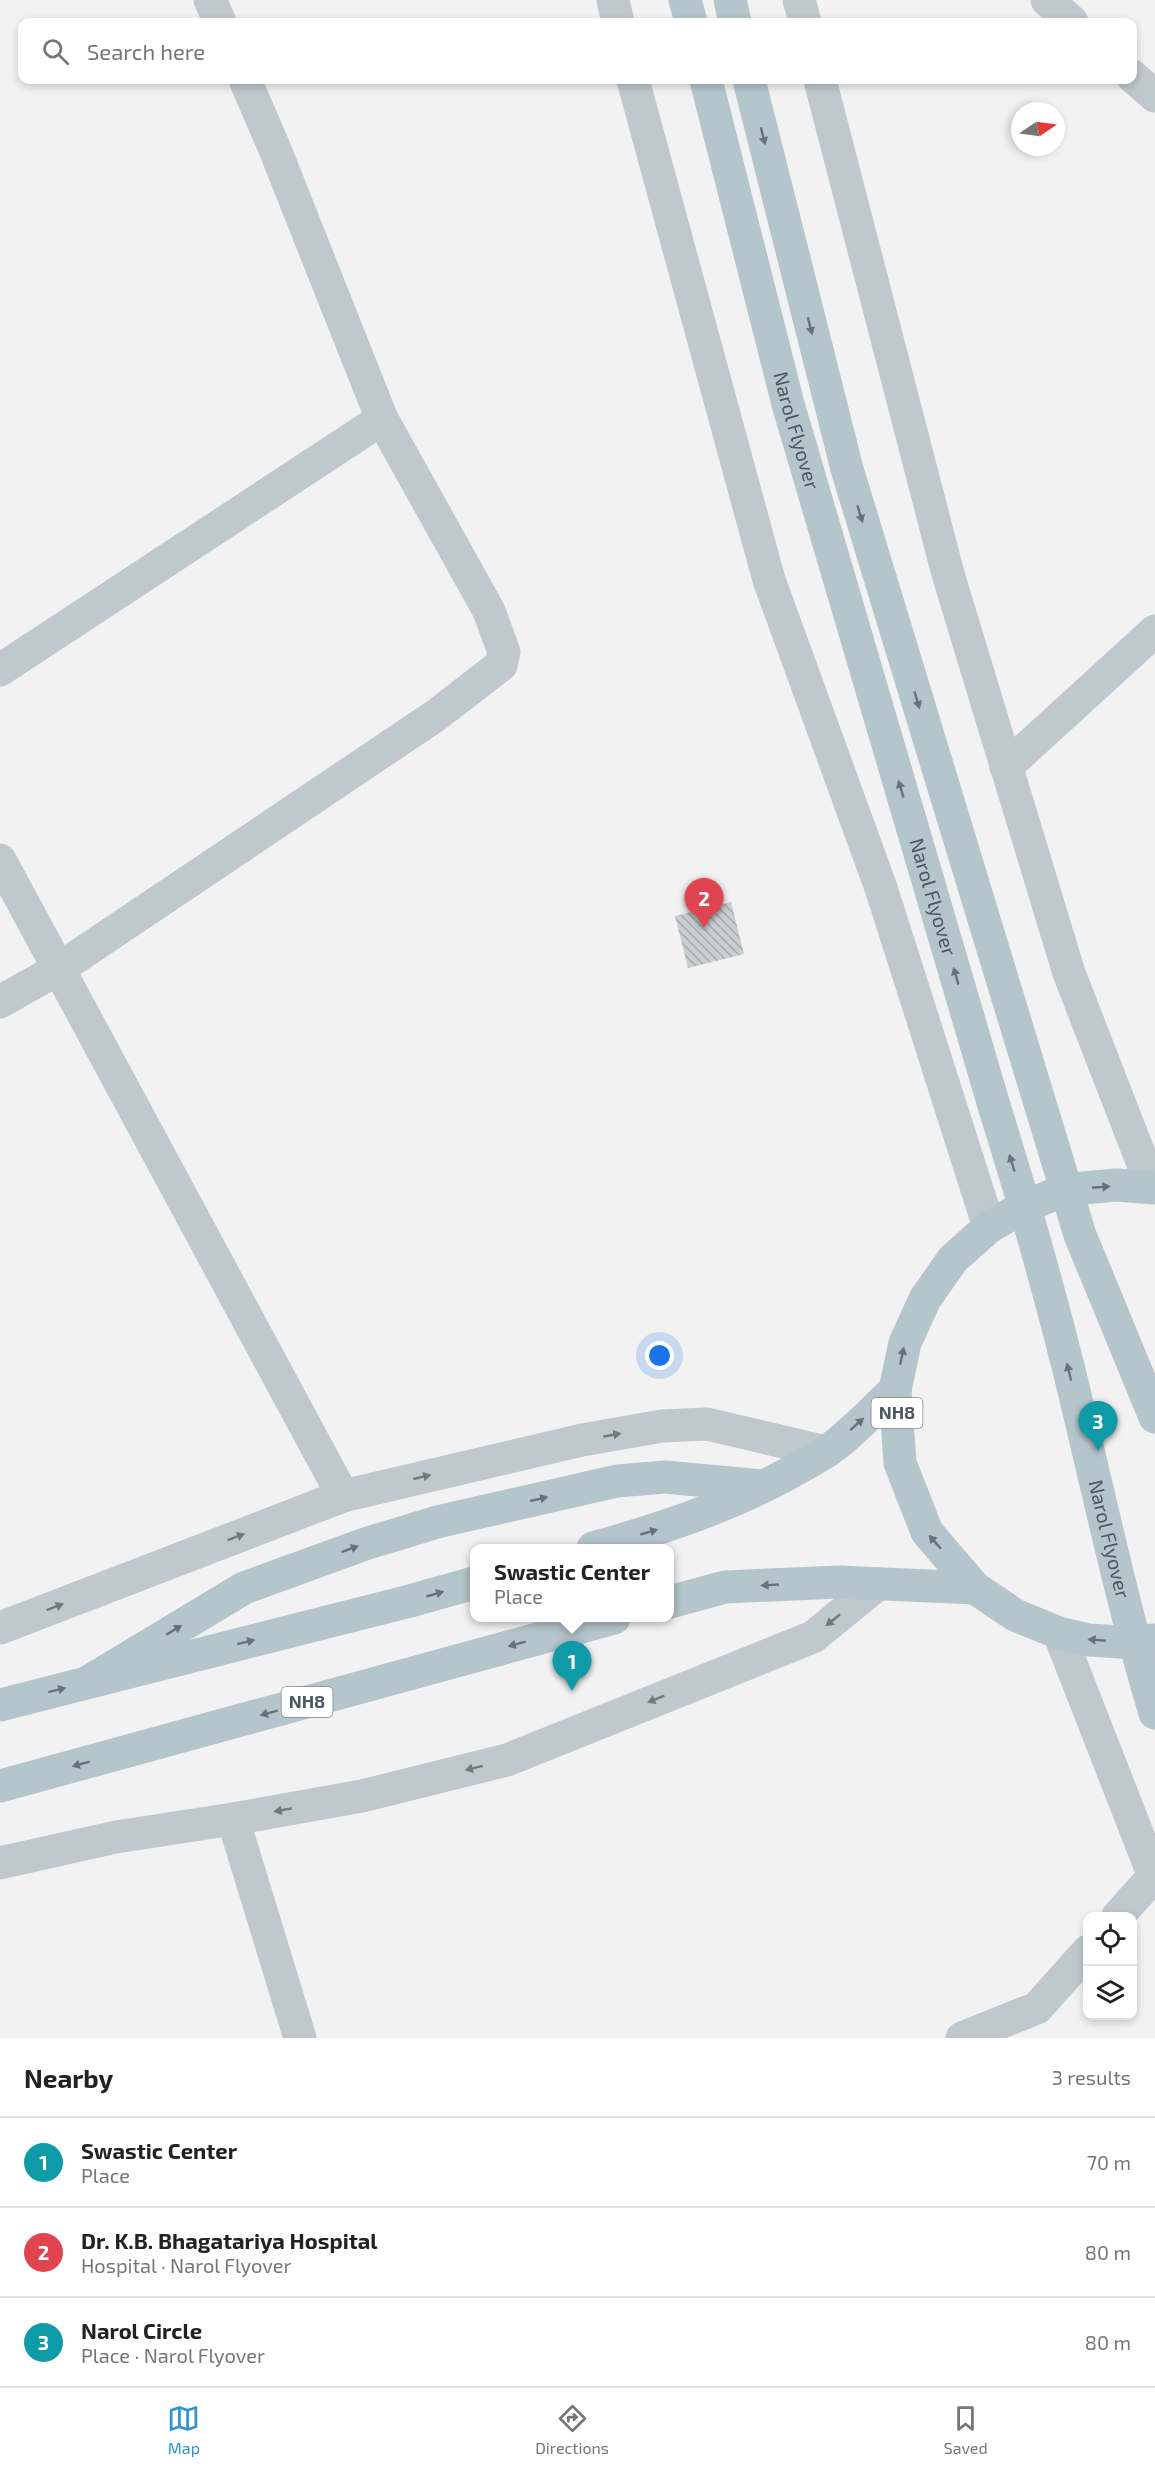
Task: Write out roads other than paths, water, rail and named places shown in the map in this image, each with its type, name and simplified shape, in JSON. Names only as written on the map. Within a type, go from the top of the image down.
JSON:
[{"type":"main road","points":[[685,0],[690,18]]},
{"type":"main road","points":[[730,0],[734,18]]},
{"type":"main road","name":"Narol Flyover","points":[[706,84],[788,404],[1029,1217],[1069,1371],[1126,1613],[1155,1713]]},
{"type":"main road","name":"Narol Flyover","points":[[750,84],[847,469],[1080,1235],[1155,1417]]},
{"type":"main road","name":"NH8","points":[[1153,1187],[1117,1185],[1050,1196],[1018,1210],[989,1227],[953,1260],[925,1299],[905,1343],[896,1390],[900,1463],[927,1532],[975,1588],[1015,1615],[1059,1633],[1089,1640],[1120,1642],[1155,1640]]},
{"type":"main road","name":"NH8","points":[[607,1544],[669,1527],[732,1503],[826,1452],[896,1390]]},
{"type":"main road","points":[[88,1682],[244,1588],[365,1544],[406,1532],[616,1481],[664,1477],[762,1486]]},
{"type":"main road","points":[[674,1601],[725,1587],[839,1582],[975,1588]]},
{"type":"main road","points":[[0,1705],[399,1604],[470,1583]]},
{"type":"main road","name":"NH8","points":[[0,1786],[596,1622]]},
{"type":"street","points":[[210,0],[218,18]]},
{"type":"street","points":[[613,0],[617,18]]},
{"type":"street","points":[[799,0],[804,18]]},
{"type":"street","points":[[1047,0],[1067,18]]},
{"type":"street","points":[[1137,80],[1155,96]]},
{"type":"street","points":[[0,1002],[60,968],[435,716],[501,665],[504,652],[489,611],[382,419],[247,84]]},
{"type":"street","points":[[634,84],[769,580],[881,888],[989,1227]]},
{"type":"street","points":[[821,84],[948,574],[1006,767],[1069,973],[1153,1187]]},
{"type":"street","points":[[0,670],[382,419]]},
{"type":"street","points":[[1006,767],[1155,631]]},
{"type":"street","points":[[0,860],[343,1496]]},
{"type":"street","points":[[0,1628],[343,1496],[582,1440],[662,1426],[707,1424],[826,1452]]},
{"type":"street","points":[[0,1863],[116,1837],[362,1796],[507,1760],[813,1637],[879,1584]]},
{"type":"street","points":[[1059,1633],[1155,1877],[1123,1912]]},
{"type":"street","points":[[233,1819],[300,2038]]},
{"type":"street","points":[[962,2038],[1037,2008],[1083,1957]]},
{"type":"place","name":"Dr. K.B. Bhagatariya Hospital","points":[[704,928]]},
{"type":"place","name":"Narol Circle","points":[[1098,1451]]},
{"type":"place","name":"Swastic Center","points":[[572,1691]]}]
